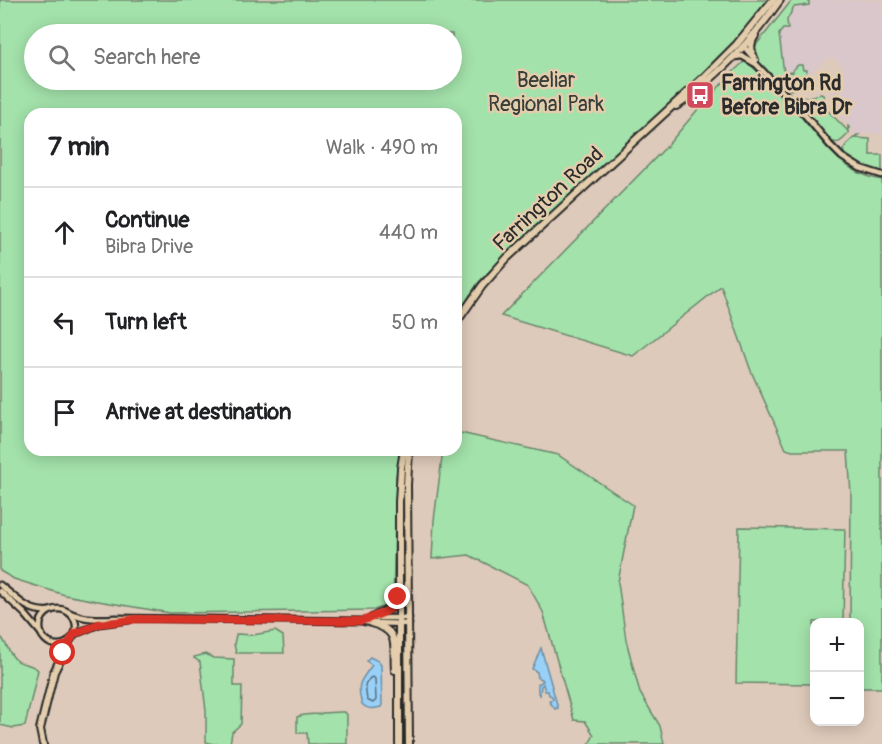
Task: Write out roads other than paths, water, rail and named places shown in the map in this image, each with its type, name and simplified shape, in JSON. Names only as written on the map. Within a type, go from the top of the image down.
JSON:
[{"type":"main road","name":"Farrington Road","points":[[462,314],[482,286],[507,258],[701,80],[735,46],[772,0]]},
{"type":"main road","name":"Farrington Road","points":[[672,107],[681,103],[708,82],[744,48],[781,0]]},
{"type":"main road","points":[[755,62],[751,49],[752,41],[781,0]]},
{"type":"main road","points":[[746,57],[743,52],[743,40],[757,20]]},
{"type":"main road","points":[[701,80],[707,78],[738,47],[744,48]]},
{"type":"main road","points":[[401,744],[398,597],[399,502],[403,456]]},
{"type":"main road","points":[[409,456],[409,744]]},
{"type":"main road","points":[[398,597],[392,608],[371,621],[388,630],[393,638],[399,694]]},
{"type":"main road","points":[[43,744],[40,729],[54,672],[70,640]]},
{"type":"main road","points":[[401,744],[403,717],[406,713],[409,716]]},
{"type":"street","points":[[744,48],[835,150],[851,163],[882,175]]},
{"type":"street","points":[[733,57],[740,55],[755,62]]},
{"type":"street","points":[[0,585],[28,608],[38,611],[60,609],[89,619],[409,621]]},
{"type":"street","points":[[0,591],[26,614],[48,642],[53,644],[62,645],[75,633],[76,624],[68,612]]},
{"type":"street","points":[[42,635],[42,621],[51,611]]},
{"type":"street","points":[[75,633],[99,624],[135,619]]},
{"type":"water","points":[[541,648],[558,708],[555,709],[549,701],[553,699],[552,696],[545,691],[543,684],[540,695],[538,693],[538,684],[543,681],[532,669]]},
{"type":"water","points":[[370,657],[381,665],[382,705],[373,709],[362,704],[359,691],[362,679],[372,665],[366,661]]},
{"type":"place","name":"Farrington Rd Before Bibra Dr","points":[[700,95]]},
{"type":"park label","name":"Beeliar Regional Park","points":[[546,92]]}]
